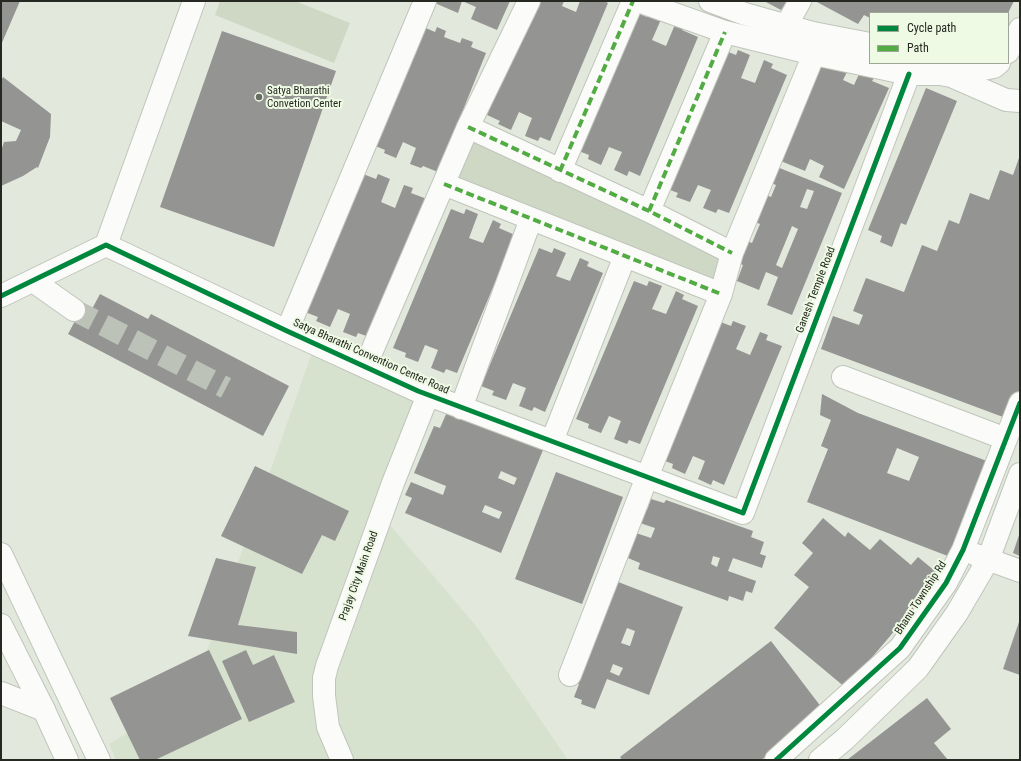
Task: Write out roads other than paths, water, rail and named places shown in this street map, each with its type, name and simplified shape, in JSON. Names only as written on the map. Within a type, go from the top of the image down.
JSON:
[{"type":"street","points":[[1,296],[106,245],[194,1]]},
{"type":"street","points":[[287,331],[425,1]]},
{"type":"street","points":[[365,367],[468,127],[529,1]]},
{"type":"street","points":[[560,170],[633,1]]},
{"type":"street","points":[[638,1],[725,32],[814,54],[909,74],[940,74],[951,76],[1006,100],[1020,101]]},
{"type":"street","points":[[710,1],[745,14],[786,26],[869,44]]},
{"type":"street","points":[[786,26],[800,1]]},
{"type":"street","points":[[1009,50],[1020,29]]},
{"type":"street","points":[[649,211],[725,32]]},
{"type":"street","points":[[570,675],[647,477],[721,294],[732,253],[814,54]]},
{"type":"street","points":[[962,64],[983,69],[994,67],[998,64]]},
{"type":"street","name":"Ganesh Temple Road","points":[[743,513],[909,74]]},
{"type":"street","points":[[468,127],[649,211],[732,253]]},
{"type":"street","points":[[444,184],[721,294]]},
{"type":"street","points":[[461,408],[532,220]]},
{"type":"street","name":"Satya Bharathi Convention Center Road","points":[[106,245],[287,331],[428,395],[743,513]]},
{"type":"street","points":[[552,441],[626,256]]},
{"type":"street","points":[[33,281],[74,310]]},
{"type":"street","points":[[843,377],[1006,439]]},
{"type":"street","name":"Prajay City Main Road","points":[[342,760],[328,727],[324,696],[324,678],[393,483],[428,395]]},
{"type":"street","name":"Bhanu Township Rd","points":[[776,760],[900,648],[946,583],[963,550],[1020,403]]},
{"type":"street","points":[[820,760],[845,739],[918,668],[957,613],[988,560],[1020,474]]},
{"type":"street","points":[[963,550],[1020,571]]},
{"type":"street","points":[[1,554],[99,760]]},
{"type":"street","points":[[1,625],[44,710],[67,760]]},
{"type":"street","points":[[1,693],[44,710]]},
{"type":"tunnel","points":[[74,310],[226,388]]},
{"type":"place","name":"Satya Bharathi Convetion Center","points":[[259,97]]}]
